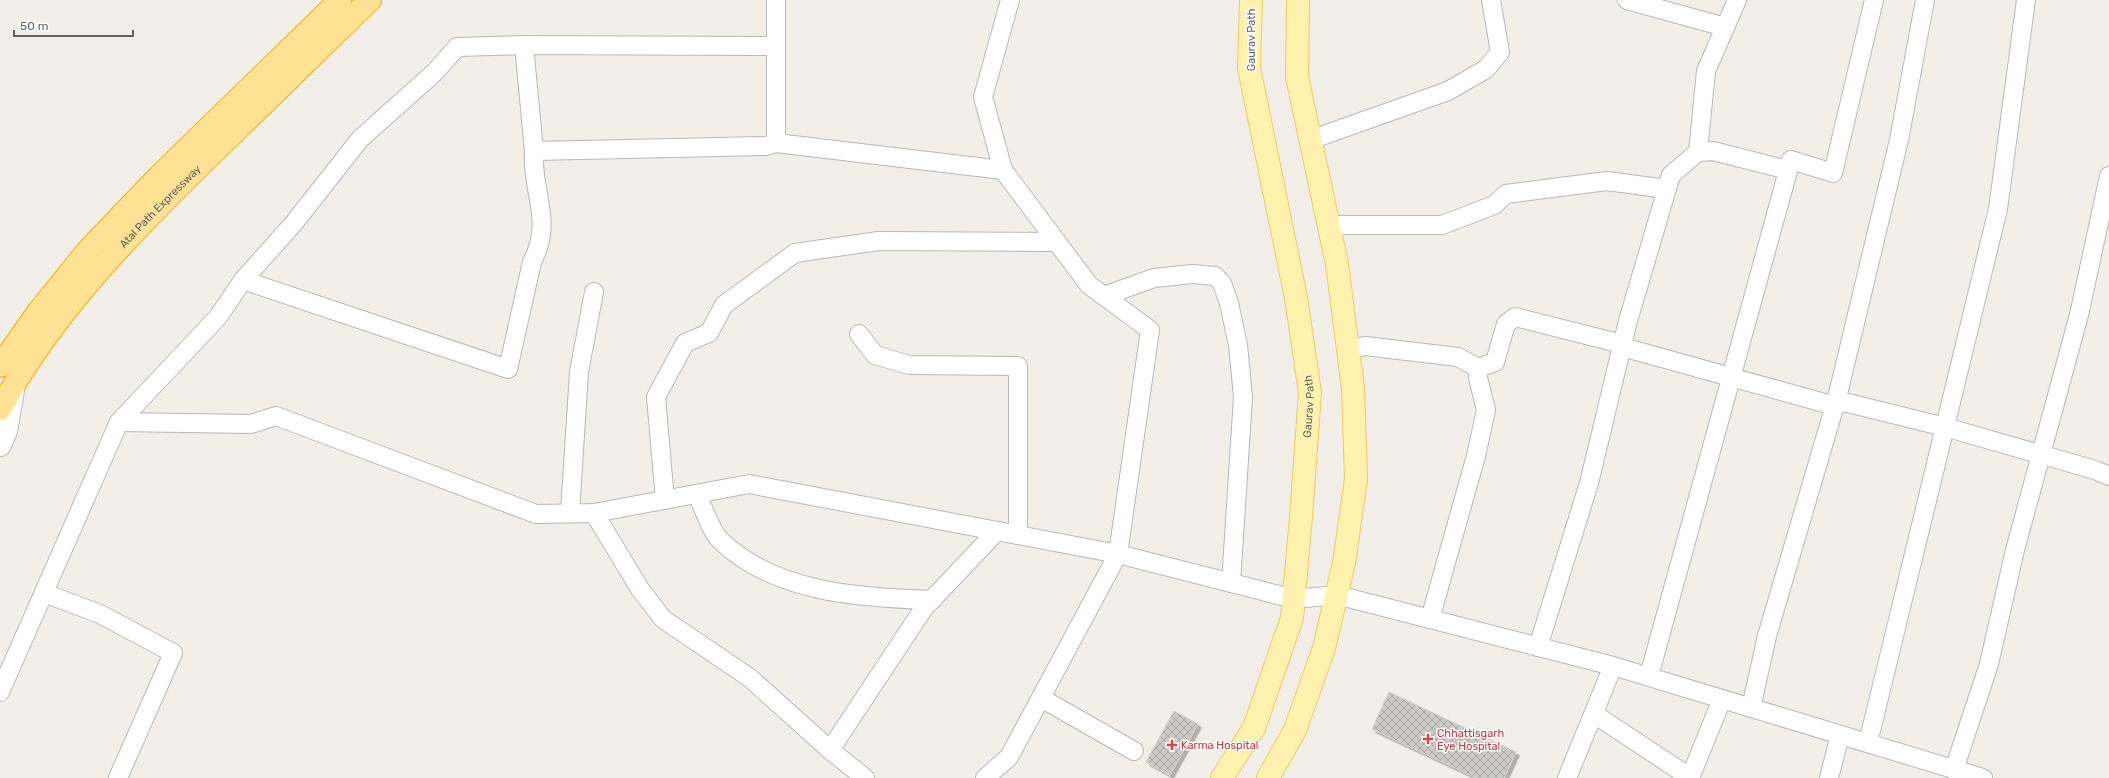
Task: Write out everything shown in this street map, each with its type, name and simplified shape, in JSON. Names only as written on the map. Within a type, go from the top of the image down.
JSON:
[{"type":"highway","name":"Atal Path Expressway","points":[[1,363],[38,312],[89,249],[159,176],[340,0]]},
{"type":"highway","name":"Atal Path Expressway","points":[[15,382],[56,325],[105,263],[174,192],[370,0]]},
{"type":"highway","points":[[0,409],[15,382]]},
{"type":"main road","name":"Gaurav Path","points":[[1222,778],[1254,728],[1292,618],[1310,393],[1296,298],[1249,68],[1251,0]]},
{"type":"main road","points":[[1268,778],[1294,730],[1324,648],[1344,563],[1356,479],[1353,388],[1337,264],[1296,77],[1298,0]]},
{"type":"street","points":[[776,0],[776,143]]},
{"type":"street","points":[[985,778],[1009,757],[1118,554],[1150,330],[1089,285],[1004,170],[983,97],[1010,0]]},
{"type":"street","points":[[1310,140],[1448,91],[1486,69],[1500,52],[1491,0]]},
{"type":"street","points":[[1627,0],[1724,27]]},
{"type":"street","points":[[1698,152],[1706,71],[1737,0]]},
{"type":"street","points":[[1648,676],[1791,160],[1832,174],[1874,0]]},
{"type":"street","points":[[1751,708],[1767,636],[1835,406],[1899,140],[1925,0]]},
{"type":"street","points":[[1868,743],[1998,209],[2026,0]]},
{"type":"street","points":[[0,692],[119,422],[218,317],[243,280],[294,223],[360,139],[435,72],[458,47],[524,45],[776,46]]},
{"type":"street","points":[[243,280],[508,369],[532,262],[539,249],[543,219],[533,167],[534,151],[524,45]]},
{"type":"street","points":[[534,151],[766,146],[776,143],[1004,170]]},
{"type":"street","points":[[1538,647],[1589,483],[1622,344],[1671,175],[1698,152],[1713,151],[1788,170]]},
{"type":"street","points":[[1954,770],[1989,664],[2015,550],[2079,315],[2109,176]]},
{"type":"street","points":[[1328,225],[1442,224],[1494,205],[1506,194],[1607,181],[1667,189]]},
{"type":"street","points":[[665,500],[656,397],[685,343],[709,333],[724,305],[795,253],[879,240],[1057,242]]},
{"type":"street","points":[[1104,296],[1154,278],[1193,274],[1215,276],[1222,283],[1229,303],[1238,345],[1243,397],[1231,583]]},
{"type":"street","points":[[570,513],[579,372],[594,292]]},
{"type":"street","points":[[1348,350],[1365,346],[1458,357],[1478,368],[1495,362],[1506,324],[1515,317],[1622,344],[1626,348],[1835,406],[1844,402],[1945,427],[2042,454],[2109,476]]},
{"type":"street","points":[[859,334],[876,355],[909,365],[1018,366],[1018,535]]},
{"type":"street","points":[[1430,618],[1476,456],[1486,410],[1478,378],[1478,368]]},
{"type":"street","name":"Atal Path Expressway","points":[[0,445],[6,431],[15,382]]},
{"type":"street","points":[[119,422],[251,424],[276,416],[536,514],[594,513],[749,484],[1118,554],[1294,599],[1337,595],[1613,666],[1983,778]]},
{"type":"street","points":[[697,494],[719,539],[751,564],[812,589],[876,599],[932,600]]},
{"type":"street","points":[[594,513],[640,589],[663,619],[750,678],[830,750],[865,778]]},
{"type":"street","points":[[830,750],[924,608],[997,531]]},
{"type":"street","points":[[44,593],[100,614],[173,653],[118,778]]},
{"type":"street","points":[[1567,778],[1613,666]]},
{"type":"street","points":[[1041,698],[1134,751]]},
{"type":"street","points":[[1594,714],[1691,778],[1722,699]]},
{"type":"street","points":[[1829,778],[1840,735]]},
{"type":"building","points":[[1389,692],[1516,752],[1504,778],[1477,778],[1372,729]]},
{"type":"building","points":[[1174,711],[1198,724],[1170,775],[1146,762]]},
{"type":"place","name":"Chhattisgarh Eye Hospital","points":[[1428,739]]},
{"type":"place","name":"Karma Hospital","points":[[1172,745]]}]
